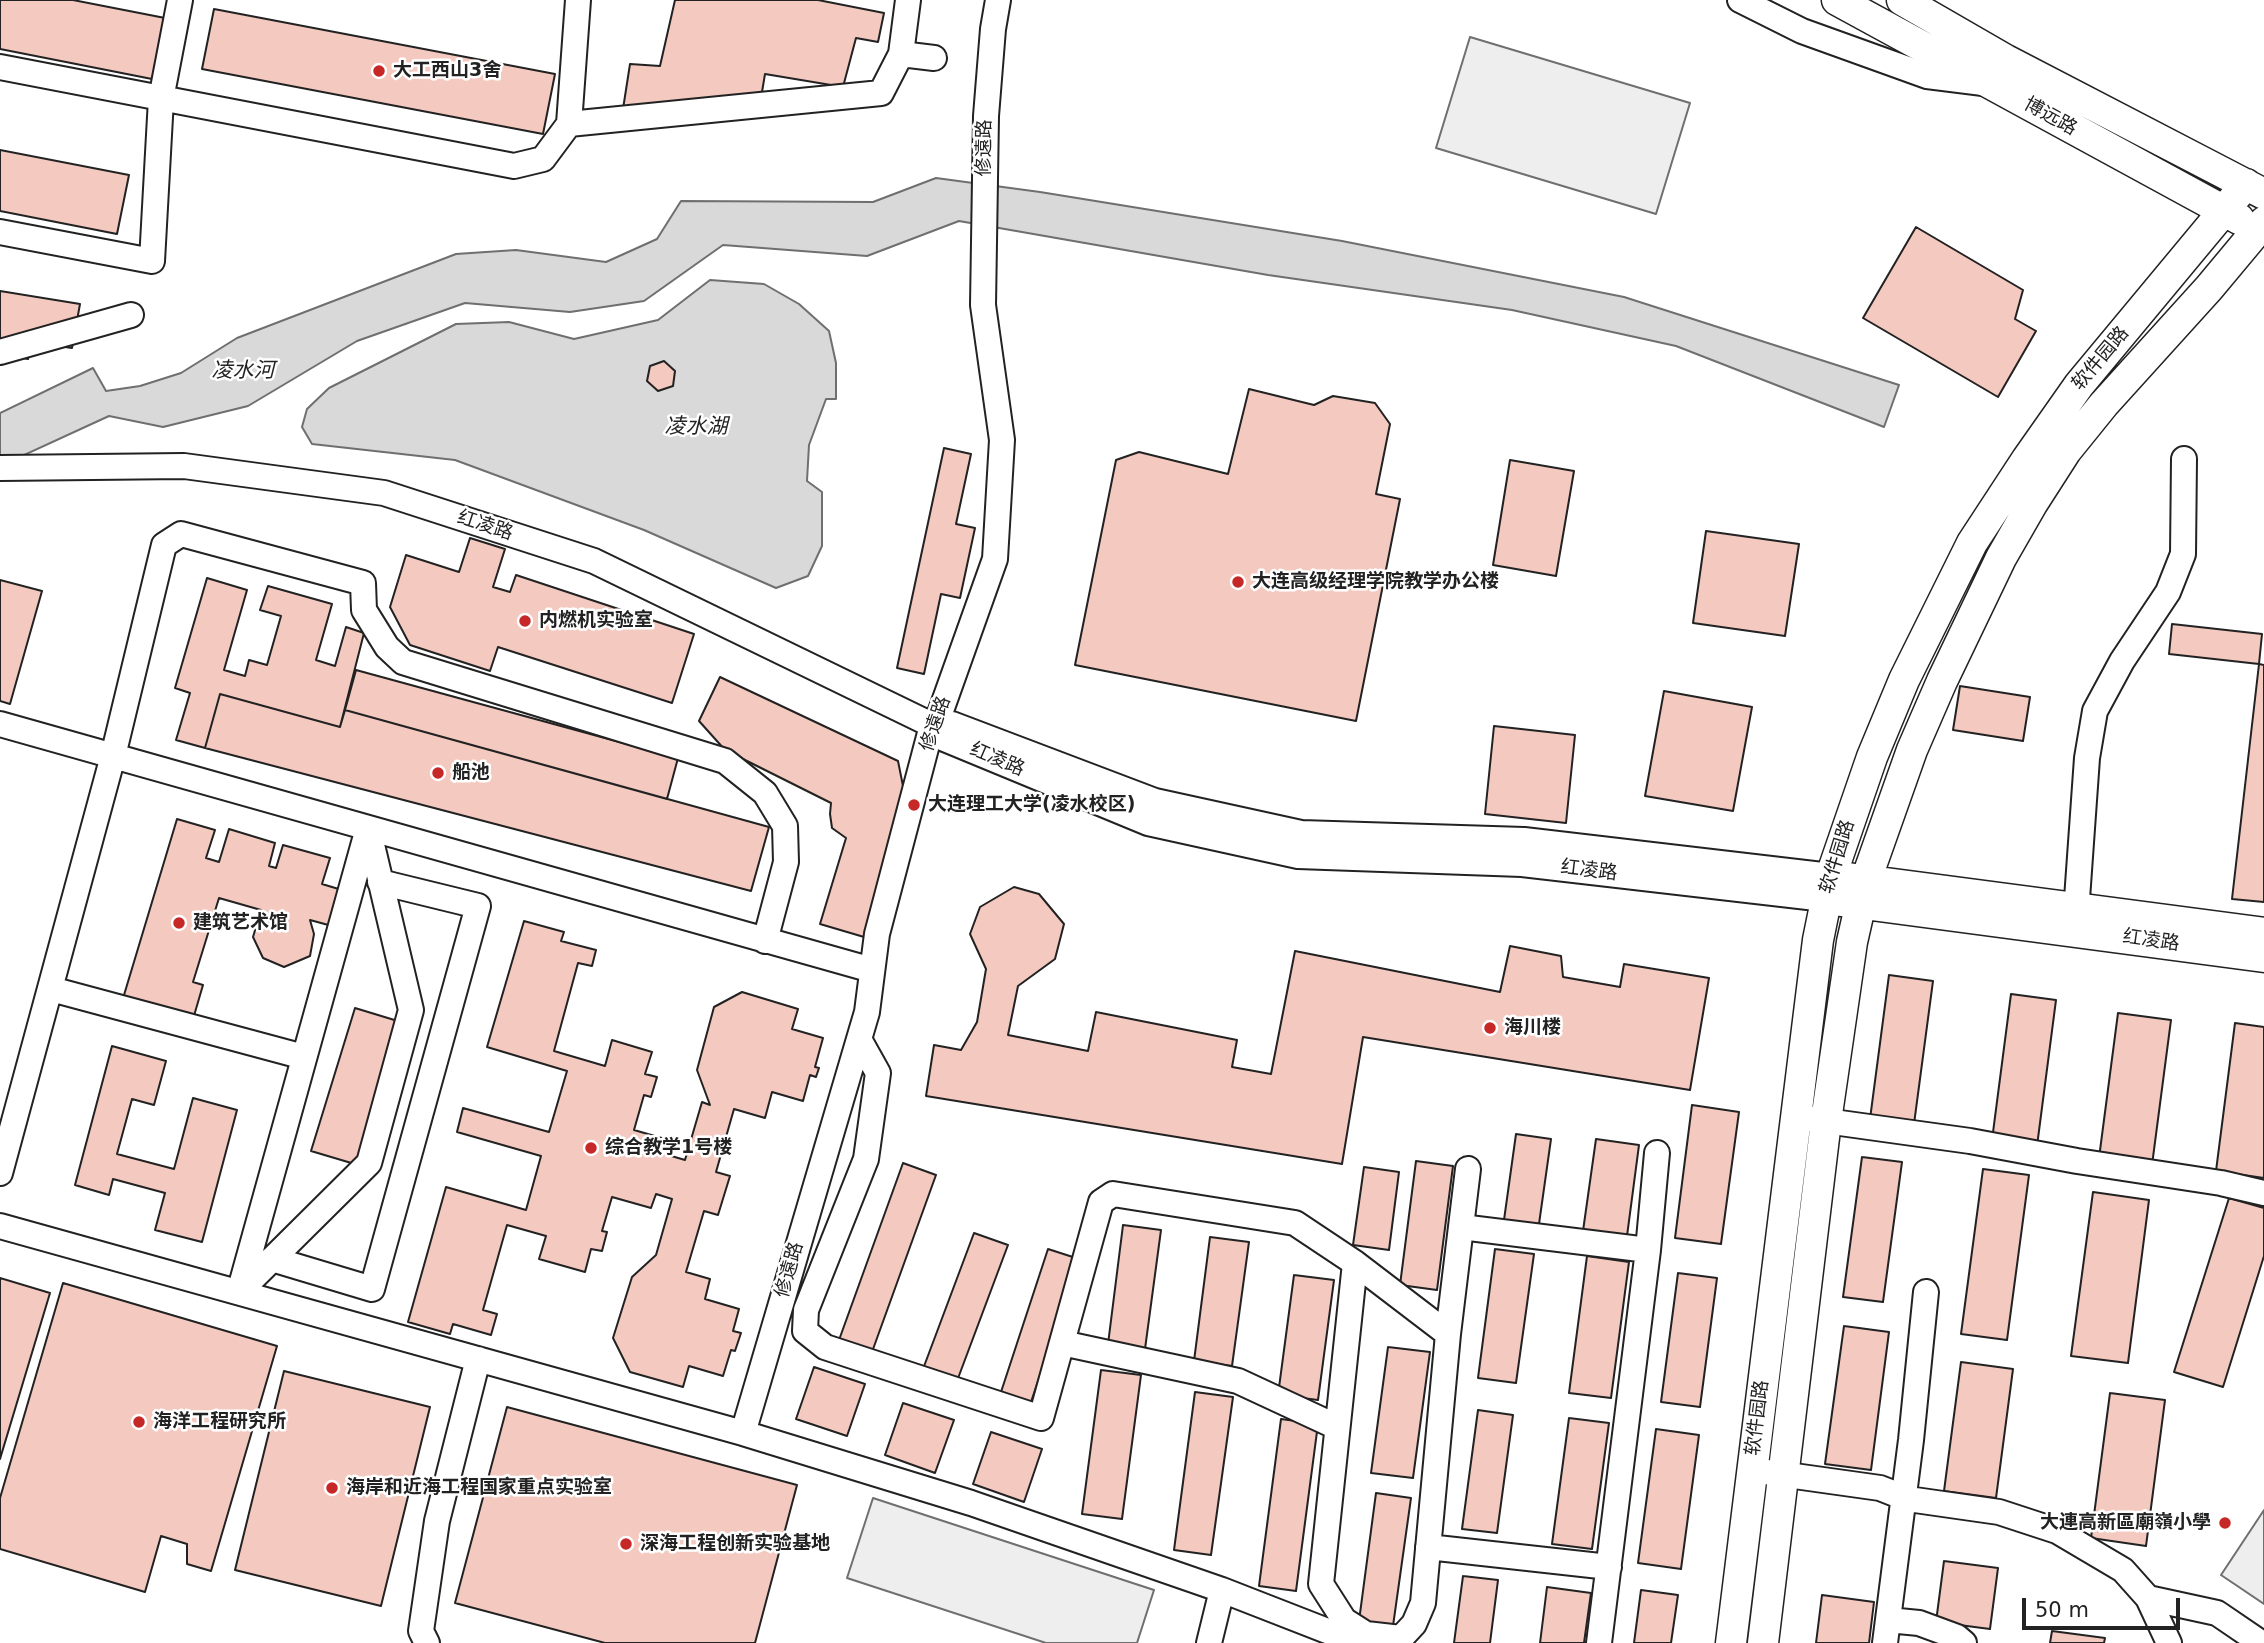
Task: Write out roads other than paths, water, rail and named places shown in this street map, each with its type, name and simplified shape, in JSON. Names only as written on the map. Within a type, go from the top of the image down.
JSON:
[{"type":"main road","name":"博远路","points":[[1837,0],[2223,212],[2262,227]]},
{"type":"main road","name":"博远路","points":[[1902,0],[2006,60],[2255,189]]},
{"type":"main road","name":"软件园路","points":[[1731,1643],[1828,887],[1872,757],[1898,693],[1972,543],[2027,458],[2079,385],[2223,212],[2255,189]]},
{"type":"main road","name":"软件园路","points":[[1763,1643],[1826,1121],[1863,892],[1912,750],[2001,558],[2066,451],[2262,227]]},
{"type":"main road","name":"红凌路","points":[[1828,887],[2076,919],[2264,933]]},
{"type":"main road","name":"红凌路","points":[[2076,919],[2264,957]]},
{"type":"street","points":[[0,232],[152,261],[161,99],[180,0]]},
{"type":"street","points":[[0,67],[514,166],[543,159],[569,124],[578,0]]},
{"type":"street","points":[[569,124],[881,93],[901,54],[908,0]]},
{"type":"street","name":"修遠路","points":[[743,1433],[867,1012],[877,934],[934,726],[995,559],[1002,440],[983,304],[986,116],[998,0]]},
{"type":"street","points":[[1740,0],[1802,32],[1927,76],[1992,85]]},
{"type":"street","points":[[901,54],[934,58]]},
{"type":"street","points":[[0,352],[131,315]]},
{"type":"street","points":[[2076,919],[2087,758],[2095,711],[2122,661],[2168,592],[2183,554],[2184,459]]},
{"type":"street","name":"红凌路","points":[[0,468],[184,466],[384,494],[594,561],[934,726],[1155,801],[1301,833],[1524,840],[1828,887]]},
{"type":"street","points":[[0,1173],[113,756],[164,545],[181,534],[363,583],[364,610],[387,647],[403,662],[725,761],[765,793],[785,826],[786,862],[765,941]]},
{"type":"street","points":[[0,724],[872,970]]},
{"type":"street","points":[[239,1292],[369,1163],[411,1010],[368,828]]},
{"type":"street","points":[[239,1292],[368,828]]},
{"type":"street","points":[[272,1259],[372,1289],[478,906],[380,882]]},
{"type":"street","points":[[51,989],[304,1057]]},
{"type":"street","points":[[859,1039],[878,1073],[866,1159],[806,1310],[805,1331],[825,1347],[1041,1419],[1101,1202],[1113,1194],[1295,1223],[1356,1264],[1448,1335]]},
{"type":"street","points":[[1797,1117],[1970,1141],[2221,1183],[2264,1193]]},
{"type":"street","points":[[1599,1643],[1648,1250],[1657,1153]]},
{"type":"street","points":[[1356,1264],[1321,1584],[1344,1620],[1366,1634],[1401,1638],[1414,1624],[1423,1602],[1448,1335],[1468,1169]]},
{"type":"street","points":[[0,1226],[743,1433],[971,1503],[1222,1590],[1358,1643]]},
{"type":"street","points":[[1461,1227],[1648,1250]]},
{"type":"street","points":[[1926,1292],[1887,1631],[1919,1623],[1957,1637],[1964,1643]]},
{"type":"street","points":[[1062,1343],[1238,1381],[1337,1427]]},
{"type":"street","points":[[427,1643],[421,1631],[437,1521],[478,1359]]},
{"type":"street","points":[[1752,1471],[1880,1488],[1904,1497],[1999,1512],[2057,1531],[2123,1570],[2148,1598],[2169,1643]]},
{"type":"street","points":[[1428,1547],[1609,1567]]},
{"type":"street","points":[[1209,1643],[1222,1590]]},
{"type":"street","points":[[2148,1598],[2217,1613],[2261,1643]]},
{"type":"water","name":"凌水河","points":[[936,178],[1040,192],[1342,241],[1624,297],[1899,385],[1884,427],[1676,346],[1512,310],[1268,275],[959,221],[867,256],[723,245],[644,301],[570,312],[465,303],[357,341],[248,406],[163,427],[109,416],[0,466],[0,413],[93,368],[106,391],[140,386],[181,373],[237,338],[456,254],[516,250],[606,262],[657,239],[681,201],[873,202]]},
{"type":"water","name":"凌水湖","points":[[710,280],[764,284],[799,304],[829,331],[836,363],[836,399],[826,399],[809,445],[807,481],[822,492],[822,546],[808,576],[776,588],[644,530],[455,460],[312,444],[302,427],[307,409],[329,388],[456,324],[509,322],[574,339],[658,320]]},
{"type":"place","name":"大工西山3舍","points":[[379,71]]},
{"type":"place","name":"大连高级经理学院教学办公楼","points":[[1238,582]]},
{"type":"place","name":"内燃机实验室","points":[[525,621]]},
{"type":"place","name":"船池","points":[[438,773]]},
{"type":"place","name":"大连理工大学(凌水校区)","points":[[914,805]]},
{"type":"place","name":"建筑艺术馆","points":[[179,923]]},
{"type":"place","name":"海川楼","points":[[1490,1028]]},
{"type":"place","name":"综合教学1号楼","points":[[591,1148]]},
{"type":"place","name":"海洋工程研究所","points":[[139,1422]]},
{"type":"place","name":"海岸和近海工程国家重点实验室","points":[[332,1488]]},
{"type":"place","name":"大連高新區廟嶺小學","points":[[2225,1523]]},
{"type":"place","name":"深海工程创新实验基地","points":[[626,1544]]}]
